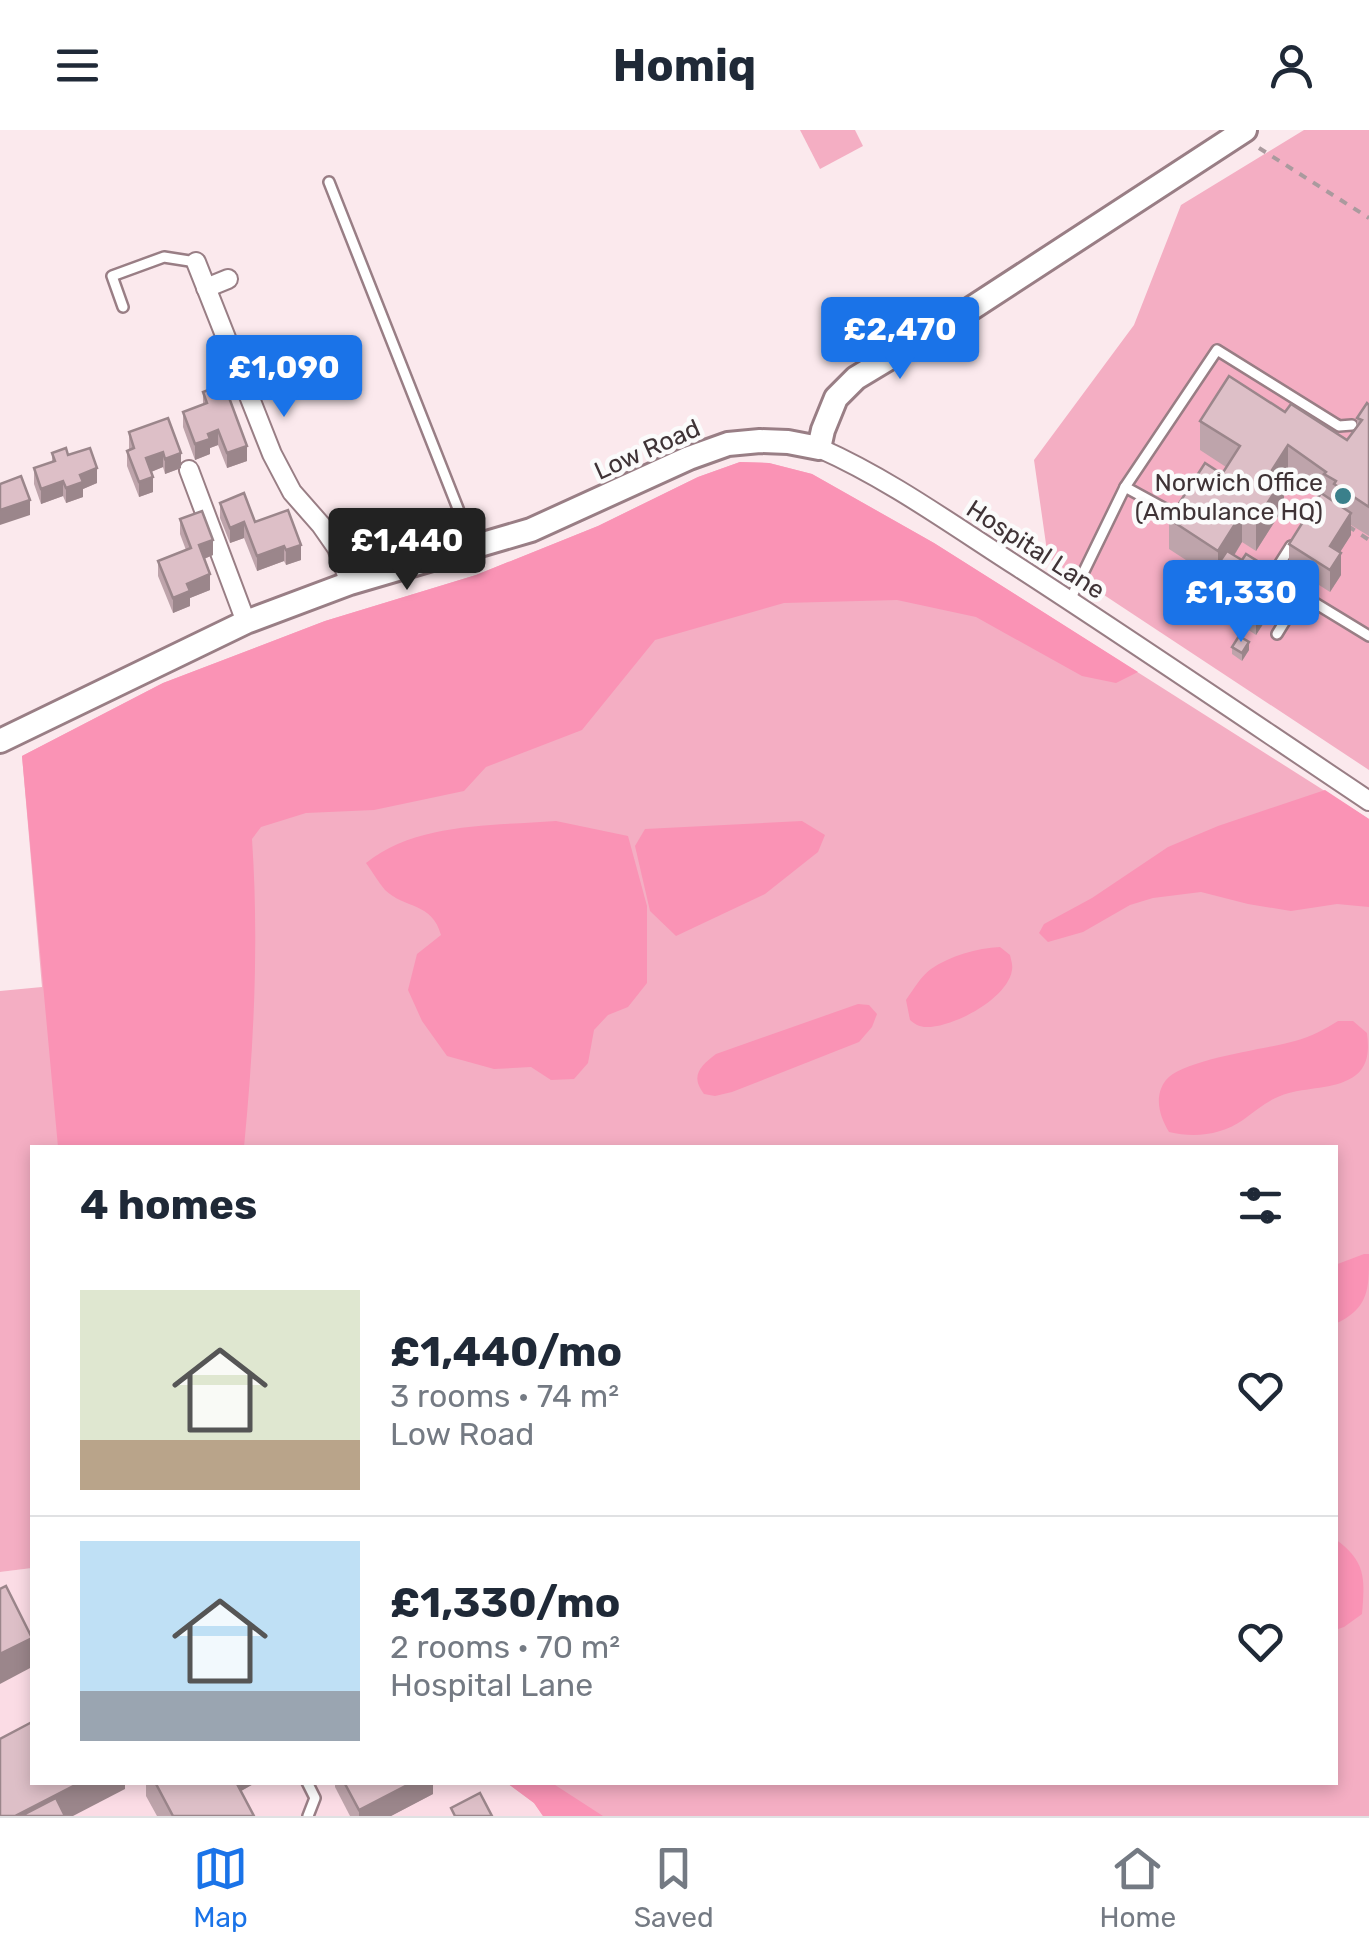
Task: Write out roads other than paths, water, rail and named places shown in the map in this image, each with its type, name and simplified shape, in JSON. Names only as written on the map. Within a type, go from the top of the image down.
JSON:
[{"type":"street","points":[[819,448],[836,398],[856,378],[969,310],[1241,132]]},
{"type":"street","points":[[196,262],[272,454],[292,492],[337,548],[350,582]]},
{"type":"street","points":[[206,288],[228,279]]},
{"type":"street","name":"Low Road","points":[[0,741],[246,622],[350,582],[531,530],[728,444],[760,440],[819,448]]},
{"type":"street","name":"Hospital Lane","points":[[819,448],[891,486],[1070,600],[1369,801]]},
{"type":"street","points":[[189,469],[246,622]]},
{"type":"lane","points":[[329,182],[473,547]]},
{"type":"lane","points":[[123,307],[112,276],[164,257],[196,262]]},
{"type":"lane","points":[[1070,600],[1125,487],[1217,350],[1339,426],[1352,425]]},
{"type":"lane","points":[[1125,487],[1185,520]]},
{"type":"lane","points":[[1272,576],[1291,546]]},
{"type":"lane","points":[[1256,566],[1369,636]]},
{"type":"lane","points":[[1277,634],[1302,593]]},
{"type":"lane","points":[[308,1785],[315,1798],[308,1816]]},
{"type":"place","name":"Norwich Office (Ambulance HQ)","points":[[1343,496]]}]
